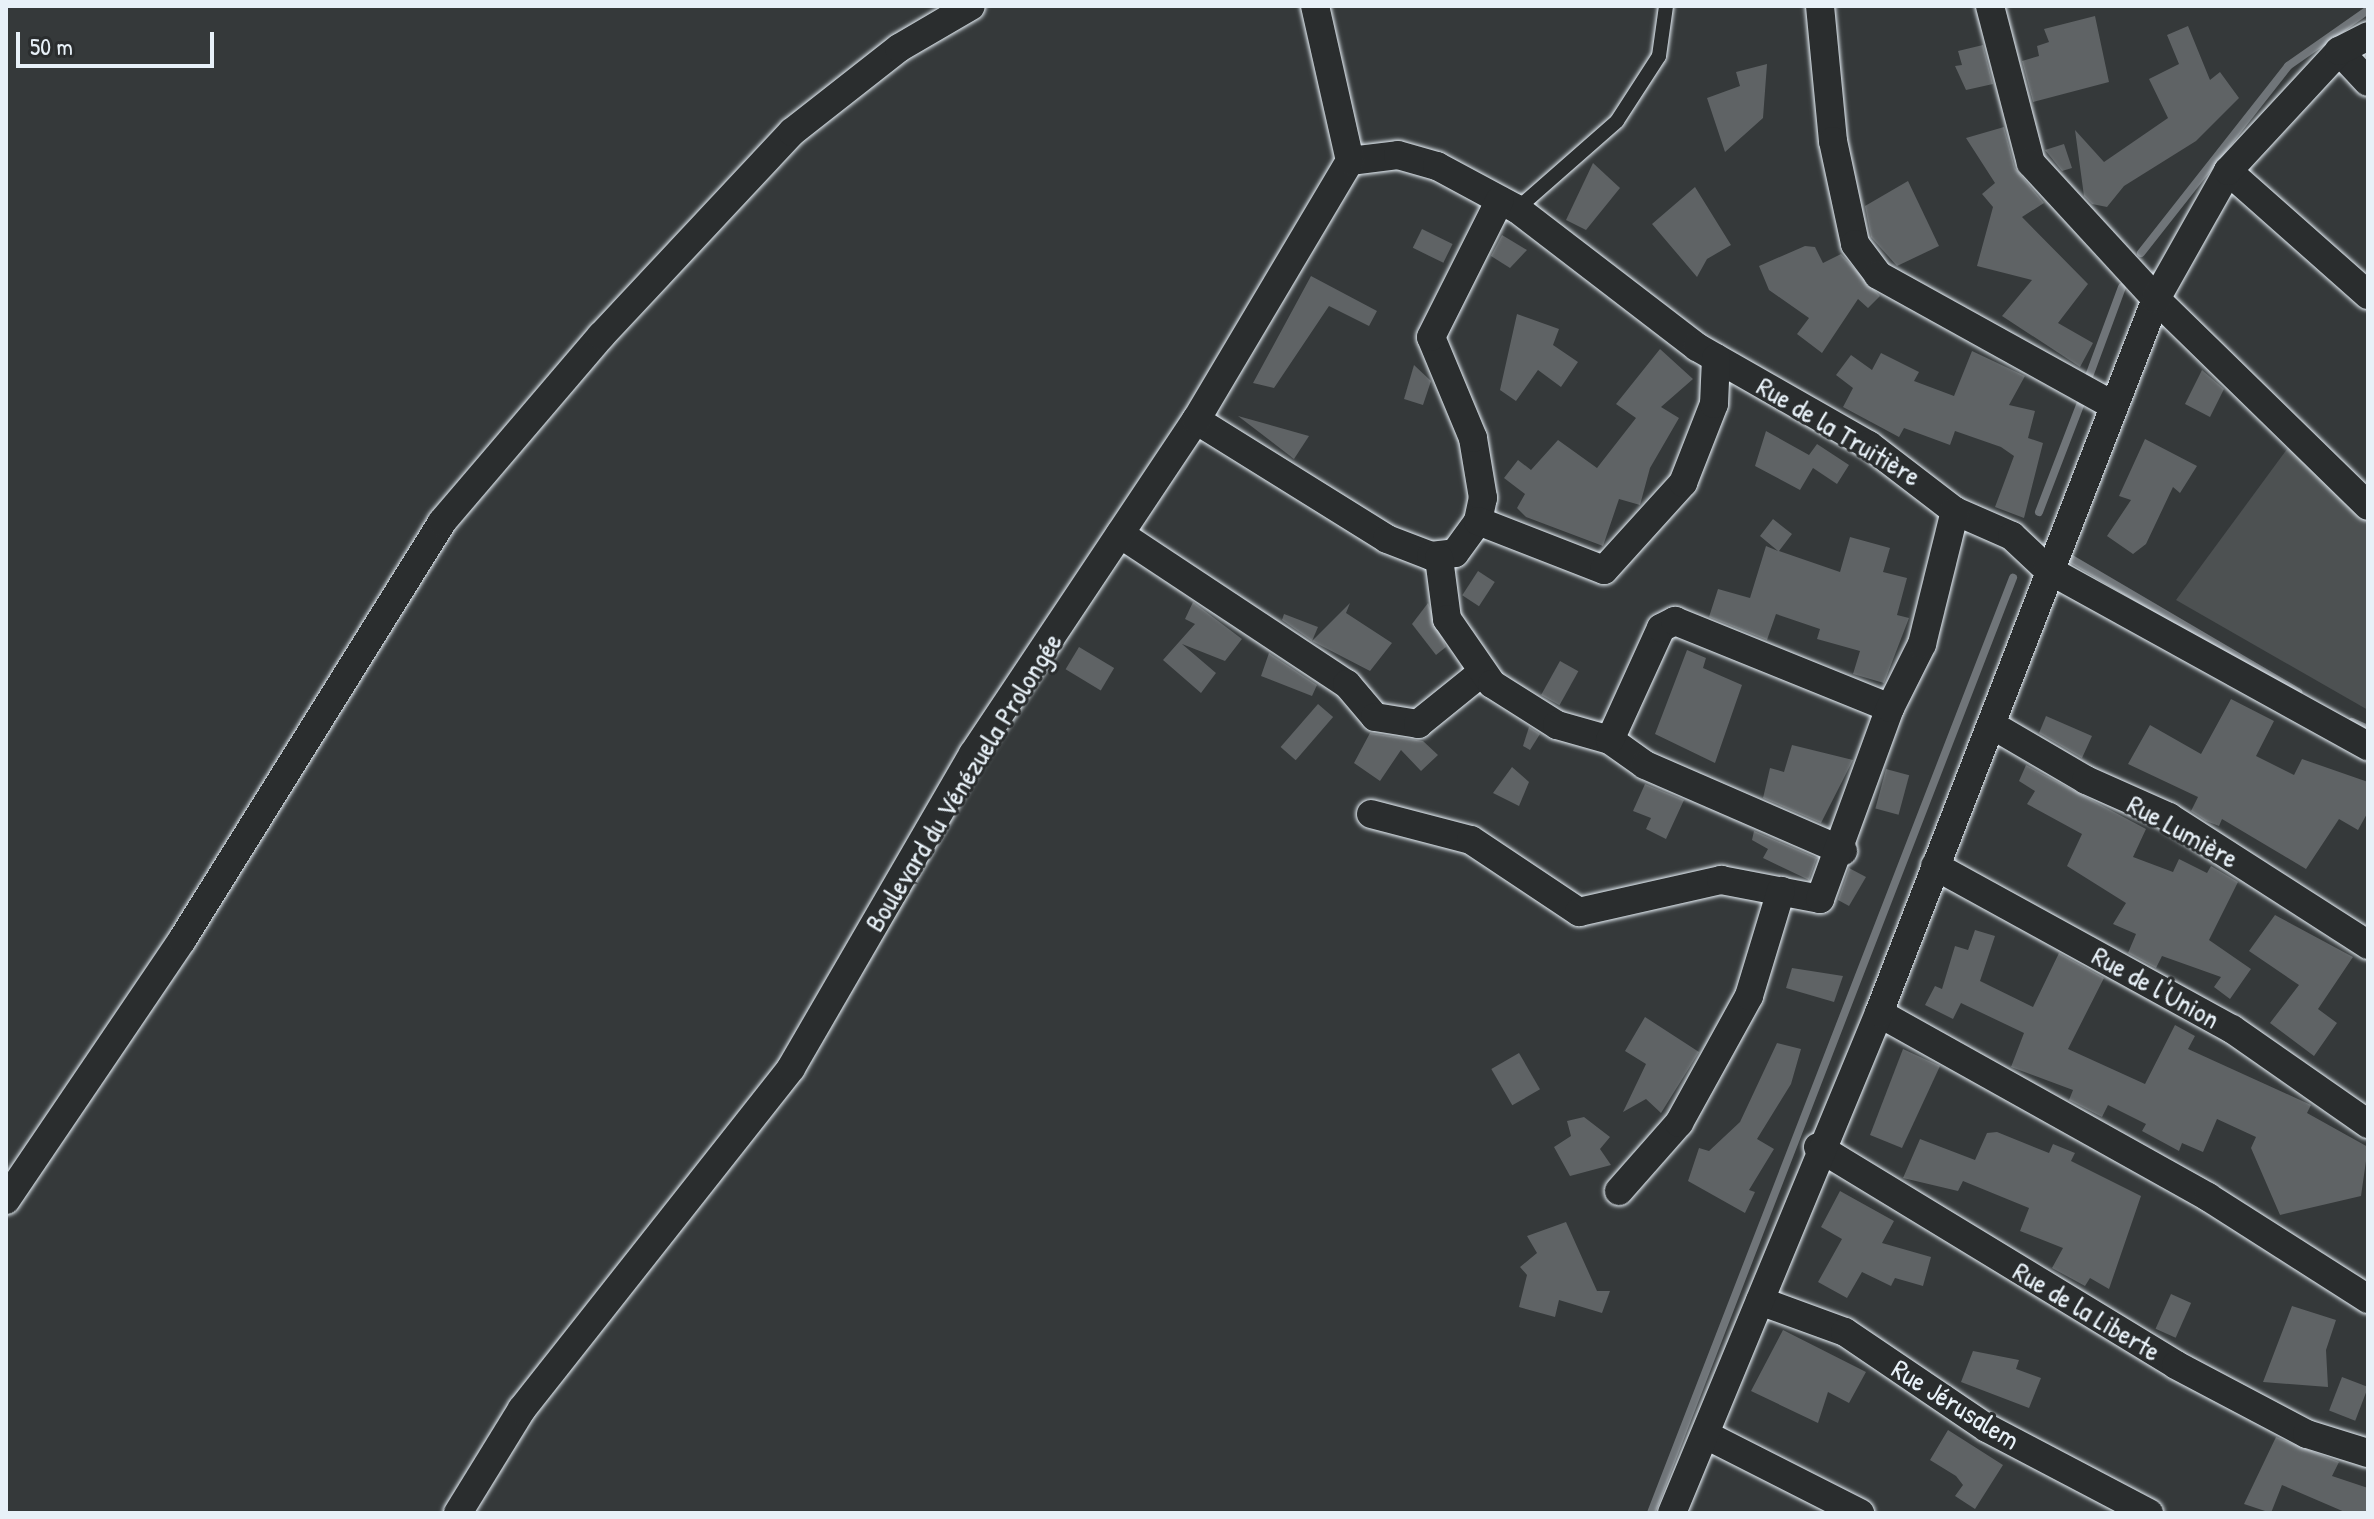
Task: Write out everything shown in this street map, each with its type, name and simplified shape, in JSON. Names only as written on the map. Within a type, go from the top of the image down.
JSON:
[{"type":"street","points":[[6,1200],[182,940],[442,522],[601,336],[792,132],[899,48],[971,6]]},
{"type":"street","points":[[1315,6],[1350,161]]},
{"type":"street","points":[[1820,6],[1833,141],[1855,244],[1878,275],[2113,405]]},
{"type":"street","points":[[1990,6],[2031,163],[2156,299],[2368,506]]},
{"type":"street","points":[[1672,1513],[1760,1301],[1818,1147],[1879,1013],[1992,725],[2047,569],[2156,299],[2228,171],[2339,51],[2368,36]]},
{"type":"street","points":[[2339,51],[2368,82]]},
{"type":"street","name":"Rue de la Truitière","points":[[1350,161],[1398,155],[1437,166],[1508,204],[1716,358],[1869,445],[1955,511],[2012,536],[2047,569],[2368,746]]},
{"type":"street","name":"Boulevard du Vénézuela Prolongée","points":[[458,1513],[522,1409],[791,1068],[973,754],[1196,420],[1350,161]]},
{"type":"street","points":[[2228,171],[2368,295]]},
{"type":"street","points":[[1196,420],[1387,539],[1439,558],[1461,547],[1478,521],[1483,498],[1473,438],[1431,337],[1508,204]]},
{"type":"street","points":[[1478,521],[1604,570],[1683,483],[1714,404],[1716,358]]},
{"type":"street","points":[[1371,814],[1471,840],[1579,912],[1721,880],[1820,899],[1843,851],[1890,708],[1922,644],[1955,511]]},
{"type":"street","points":[[1120,534],[1347,684],[1375,717],[1418,724],[1481,673]]},
{"type":"street","points":[[1439,558],[1447,619],[1481,673],[1557,725],[1610,740],[1645,765],[1843,851]]},
{"type":"street","points":[[1610,740],[1661,628],[1675,621],[1890,708]]},
{"type":"street","name":"Rue Lumière","points":[[1992,725],[2086,780],[2169,817],[2368,945]]},
{"type":"street","name":"Rue de l'Union","points":[[1935,866],[2232,1029],[2368,1124]]},
{"type":"street","points":[[1619,1191],[1679,1123],[1749,996],[1781,891]]},
{"type":"street","points":[[1879,1013],[2208,1197],[2368,1299]]},
{"type":"street","name":"Rue de la Liberte","points":[[1818,1147],[2176,1365],[2307,1434],[2368,1453]]},
{"type":"street","name":"Rue Jérusalem","points":[[1760,1301],[1845,1332],[1987,1428],[2149,1513]]},
{"type":"street","points":[[1706,1435],[1860,1513]]},
{"type":"lane","points":[[1508,204],[1617,121],[1659,56],[1666,6]]},
{"type":"shaded area","points":[[2296,437],[2368,506],[2368,710],[2176,600]]},
{"type":"building","points":[[2095,16],[2109,82],[2033,102],[2022,61],[2039,56],[2037,46],[2049,42],[2044,29]]},
{"type":"building","points":[[2188,26],[2210,80],[2220,72],[2239,98],[2196,141],[2124,186],[2107,207],[2092,204],[2084,196],[2075,130],[2104,162],[2168,118],[2149,79],[2179,64],[2167,35]]},
{"type":"building","points":[[1983,45],[1993,84],[1966,90],[1955,66],[1962,65],[1958,51]]},
{"type":"building","points":[[1767,64],[1763,118],[1725,152],[1707,98],[1740,86],[1736,72]]},
{"type":"building","points":[[2004,127],[2015,168],[2044,203],[2022,217],[2088,284],[2058,323],[2093,343],[2080,367],[2002,316],[2032,280],[1977,266],[1993,207],[1982,194],[1995,183],[1966,138]]},
{"type":"building","points":[[2064,144],[2072,168],[2062,171],[2045,150]]},
{"type":"building","points":[[1593,163],[1620,188],[1586,230],[1566,220]]},
{"type":"building","points":[[1908,181],[1939,246],[1897,266],[1871,237],[1865,206]]},
{"type":"building","points":[[1695,187],[1731,245],[1707,259],[1697,277],[1652,224]]},
{"type":"building","points":[[1422,229],[1453,244],[1443,263],[1413,248]]},
{"type":"building","points":[[1502,235],[1527,250],[1510,268],[1491,256]]},
{"type":"building","points":[[1805,246],[1815,247],[1823,263],[1841,254],[1880,296],[1868,308],[1858,299],[1822,353],[1797,334],[1809,318],[1769,290],[1759,266]]},
{"type":"building","points":[[1311,276],[1377,311],[1369,326],[1329,306],[1274,388],[1253,383]]},
{"type":"building","points":[[1517,314],[1559,329],[1553,345],[1578,362],[1561,387],[1538,370],[1516,401],[1500,390]]},
{"type":"building","points":[[1660,349],[1693,379],[1661,407],[1679,418],[1650,468],[1640,505],[1619,499],[1603,546],[1526,517],[1517,508],[1525,494],[1504,478],[1518,460],[1531,470],[1558,440],[1597,468],[1636,418],[1616,404]]},
{"type":"building","points":[[1972,351],[2025,376],[2009,405],[2035,411],[2028,438],[2043,443],[2024,518],[1995,507],[2014,456],[2001,447],[1955,431],[1950,445],[1904,428],[1899,437],[1843,407],[1853,388],[1836,375],[1851,355],[1872,370],[1881,353],[1919,372],[1914,381],[1954,396]]},
{"type":"building","points":[[1414,365],[1431,381],[1423,405],[1404,399]]},
{"type":"building","points":[[2202,370],[2224,389],[2210,417],[2185,404]]},
{"type":"building","points":[[1238,416],[1309,436],[1294,459]]},
{"type":"building","points":[[1766,431],[1809,455],[1817,444],[1849,465],[1837,484],[1813,468],[1800,490],[1755,466]]},
{"type":"building","points":[[2145,439],[2197,466],[2180,493],[2173,487],[2146,544],[2133,554],[2107,536],[2131,500],[2119,496]]},
{"type":"building","points":[[1773,519],[1792,534],[1779,551],[1840,572],[1850,537],[1890,548],[1883,572],[1907,578],[1897,615],[1909,618],[1884,683],[1853,674],[1860,651],[1817,639],[1820,629],[1776,614],[1767,640],[1709,617],[1718,589],[1750,598],[1766,546],[1778,551],[1760,536]]},
{"type":"building","points":[[1478,571],[1495,582],[1479,606],[1462,595]]},
{"type":"building","points":[[1193,602],[1242,639],[1225,661],[1182,644],[1216,673],[1201,693],[1163,660],[1195,624],[1185,619]]},
{"type":"building","points":[[1350,603],[1346,613],[1392,643],[1370,671],[1312,641]]},
{"type":"building","points":[[1428,603],[1446,647],[1436,655],[1412,624]]},
{"type":"building","points":[[1284,614],[1318,627],[1312,641],[1282,620]]},
{"type":"building","points":[[1079,647],[1114,668],[1101,690],[1066,669]]},
{"type":"building","points":[[1687,650],[1706,658],[1703,668],[1742,685],[1715,763],[1655,734]]},
{"type":"building","points":[[1269,653],[1317,685],[1312,696],[1261,676]]},
{"type":"building","points":[[1560,661],[1578,671],[1559,705],[1541,695]]},
{"type":"building","points":[[2231,699],[2274,721],[2256,756],[2294,775],[2302,759],[2368,782],[2368,812],[2358,830],[2339,819],[2306,869],[2222,819],[2219,826],[2206,821],[2191,811],[2198,797],[2128,764],[2150,725],[2201,754]]},
{"type":"building","points":[[1318,704],[1333,717],[1296,760],[1281,747]]},
{"type":"building","points":[[2046,716],[2092,736],[2082,758],[2039,733]]},
{"type":"building","points":[[1529,727],[1540,734],[1530,750],[1523,746]]},
{"type":"building","points":[[1370,733],[1423,741],[1438,755],[1421,771],[1401,750],[1380,781],[1354,763]]},
{"type":"building","points":[[1792,745],[1853,760],[1821,823],[1763,798],[1770,768],[1784,772]]},
{"type":"building","points":[[2026,765],[2146,829],[2133,857],[2173,872],[2179,859],[2207,873],[2211,866],[2238,882],[2209,940],[2251,969],[2230,999],[2214,987],[2221,977],[2162,956],[2156,968],[2128,953],[2136,934],[2113,924],[2126,903],[2067,866],[2082,834],[2027,804],[2035,791],[2019,781]]},
{"type":"building","points":[[1512,767],[1529,782],[1519,806],[1493,793]]},
{"type":"building","points":[[1886,769],[1909,775],[1899,815],[1875,809]]},
{"type":"building","points":[[1645,784],[1684,800],[1666,839],[1646,829],[1651,818],[1633,811]]},
{"type":"building","points":[[1754,831],[1817,858],[1809,880],[1763,858],[1768,849],[1752,840]]},
{"type":"building","points":[[1849,868],[1866,877],[1849,906],[1838,900]]},
{"type":"building","points":[[2275,915],[2353,957],[2318,1009],[2337,1023],[2314,1056],[2270,1023],[2299,985],[2249,951]]},
{"type":"building","points":[[1975,930],[1995,936],[1980,981],[2033,1007],[2059,953],[2104,978],[2068,1049],[2145,1084],[2175,1025],[2195,1036],[2188,1049],[2311,1105],[2307,1113],[2368,1147],[2361,1196],[2280,1215],[2251,1148],[2256,1137],[2217,1119],[2203,1152],[2182,1143],[2179,1151],[2142,1131],[2146,1124],[2108,1105],[2102,1117],[2069,1100],[2073,1090],[2011,1067],[2024,1033],[1961,1003],[1953,1019],[1925,1005],[1935,986],[1942,989],[1955,946],[1968,950]]},
{"type":"building","points":[[1792,968],[1843,976],[1834,1002],[1786,988]]},
{"type":"building","points":[[1645,1017],[1699,1052],[1661,1113],[1646,1099],[1623,1112],[1646,1064],[1625,1051]]},
{"type":"building","points":[[1777,1043],[1801,1049],[1791,1084],[1757,1139],[1774,1149],[1749,1190],[1755,1192],[1745,1213],[1688,1181],[1699,1148],[1709,1151],[1740,1122]]},
{"type":"building","points":[[1903,1049],[1940,1066],[1902,1148],[1870,1135]]},
{"type":"building","points":[[1519,1053],[1540,1089],[1512,1105],[1491,1069]]},
{"type":"building","points":[[1584,1117],[1610,1137],[1600,1149],[1611,1165],[1570,1176],[1554,1147],[1571,1136],[1567,1121]]},
{"type":"building","points":[[1997,1132],[2049,1153],[2053,1144],[2075,1153],[2071,1161],[2141,1196],[2109,1289],[2090,1278],[2085,1286],[2052,1268],[2063,1248],[2020,1231],[2029,1208],[1963,1181],[1958,1191],[1903,1178],[1920,1139],[1975,1160],[1987,1133]]},
{"type":"building","points":[[1840,1191],[1894,1221],[1882,1243],[1931,1257],[1923,1286],[1895,1278],[1891,1286],[1862,1272],[1847,1298],[1818,1282],[1842,1239],[1821,1227]]},
{"type":"building","points":[[1566,1222],[1597,1291],[1610,1291],[1602,1313],[1559,1300],[1555,1317],[1519,1307],[1527,1275],[1520,1267],[1537,1253],[1527,1236]]},
{"type":"building","points":[[2171,1294],[2191,1303],[2176,1338],[2156,1329]]},
{"type":"building","points":[[2292,1306],[2336,1320],[2326,1350],[2328,1387],[2263,1382]]},
{"type":"building","points":[[1783,1330],[1866,1372],[1849,1403],[1828,1392],[1818,1423],[1751,1391]]},
{"type":"building","points":[[1973,1351],[2019,1360],[2016,1369],[2041,1378],[2029,1408],[1961,1382]]},
{"type":"building","points":[[2342,1377],[2368,1387],[2355,1421],[2329,1411]]},
{"type":"building","points":[[1948,1430],[2003,1465],[1975,1509],[1955,1496],[1963,1485],[1956,1476],[1930,1460]]},
{"type":"building","points":[[2276,1437],[2339,1462],[2332,1476],[2368,1488],[2368,1513],[2347,1513],[2282,1485],[2271,1513],[2244,1504]]},
{"type":"waterway","points":[[2141,253],[2288,66],[2368,10]]},
{"type":"waterway","points":[[2088,379],[2122,287]]},
{"type":"waterway","points":[[2039,512],[2082,400]]},
{"type":"waterway","points":[[2068,557],[2298,692]]},
{"type":"waterway","points":[[1651,1513],[2013,578]]},
{"type":"waterway","points":[[2352,722],[2368,729]]}]
